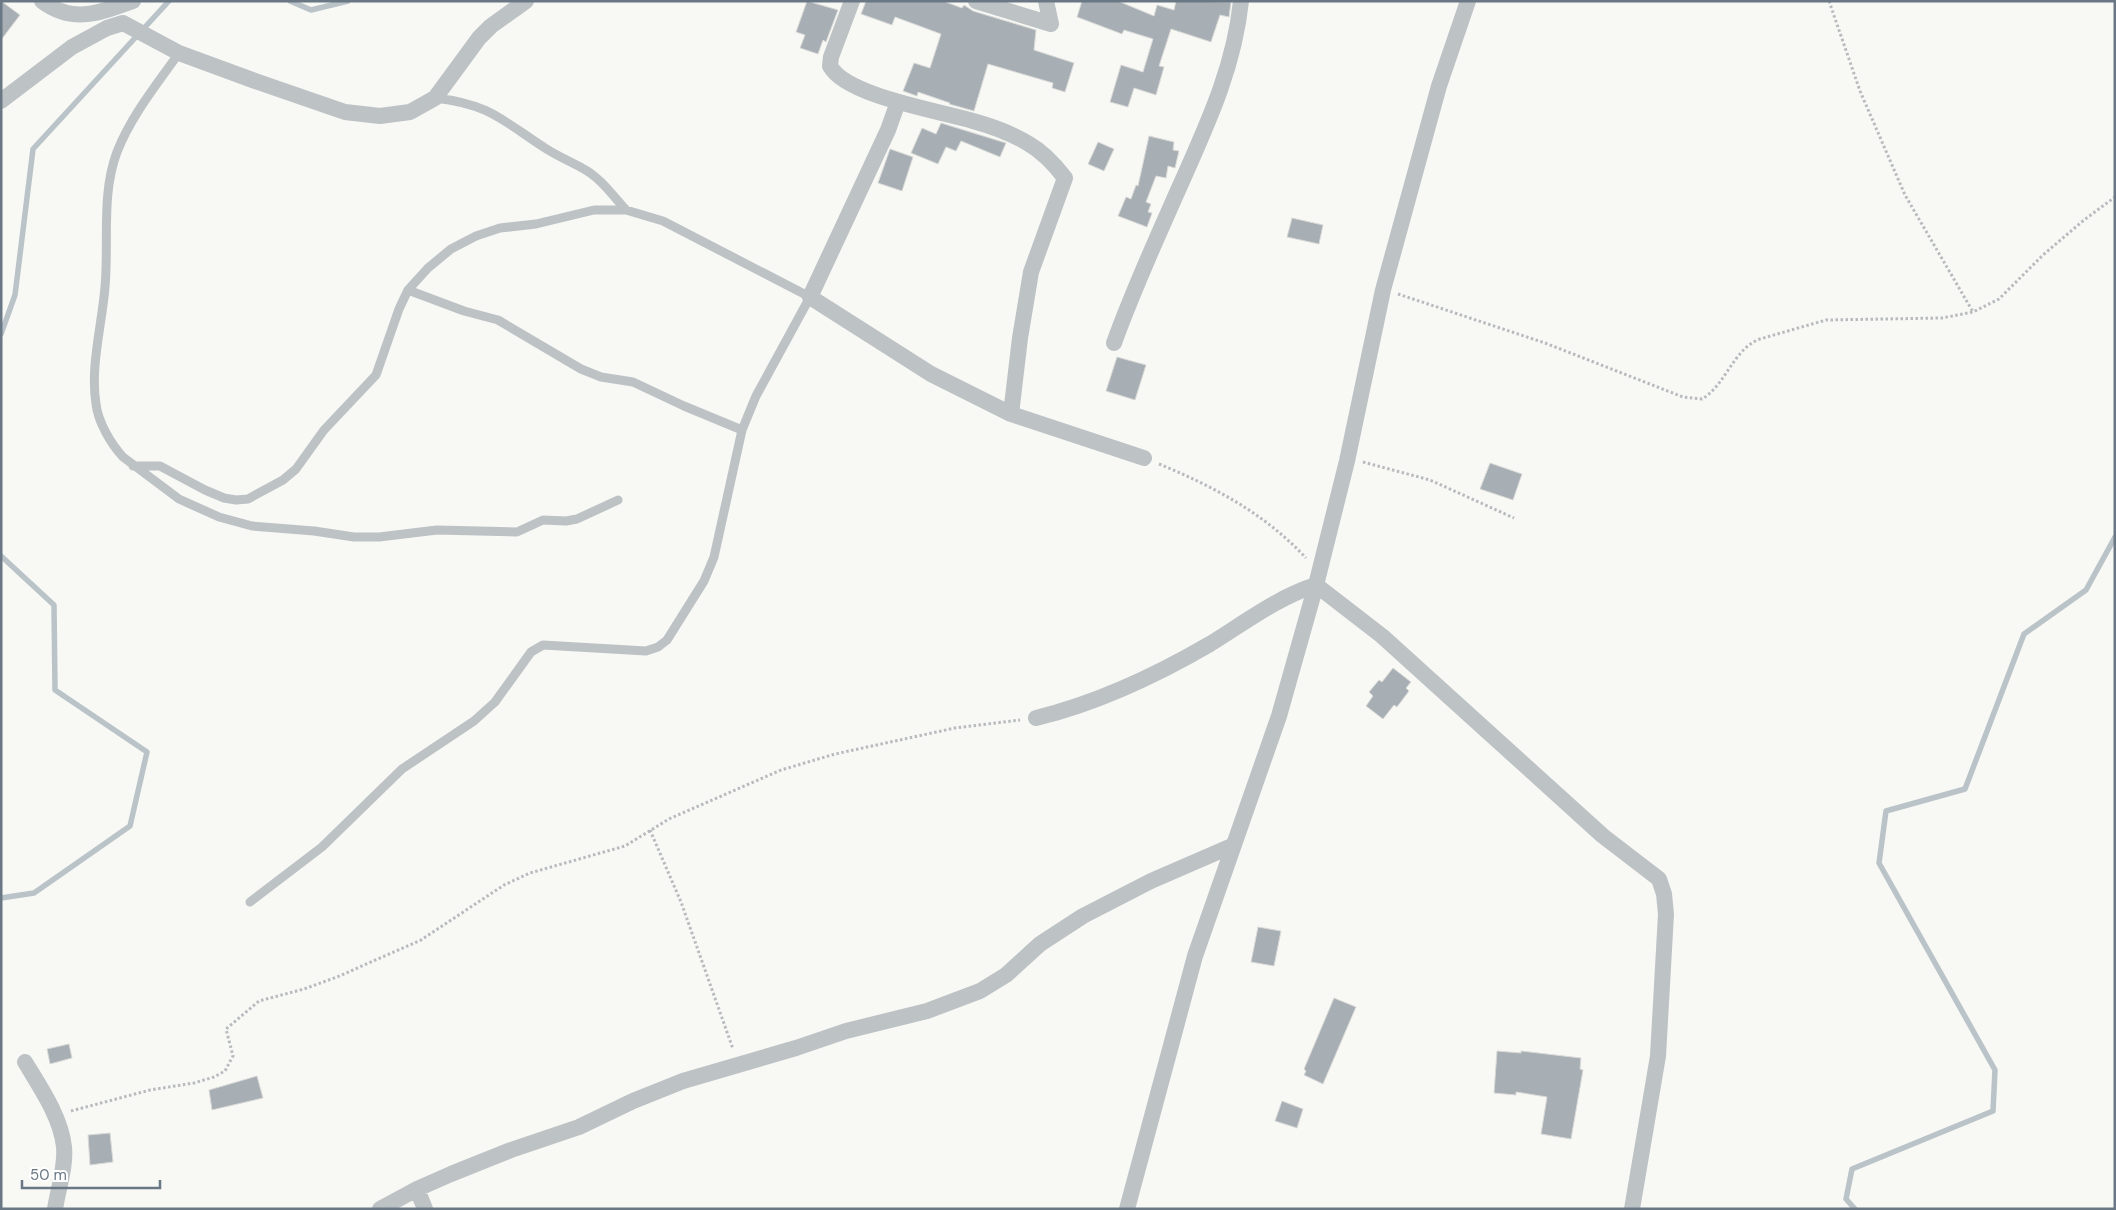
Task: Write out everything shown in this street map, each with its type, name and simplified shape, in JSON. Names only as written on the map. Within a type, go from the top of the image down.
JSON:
[{"type":"street","points":[[42,1],[54,10],[71,15],[102,12],[133,1]]},
{"type":"street","points":[[1,101],[72,48],[115,24],[123,23],[179,53],[345,112],[380,116],[410,112],[435,98],[479,38],[491,26],[526,1]]},
{"type":"street","points":[[852,1],[830,66],[841,79],[880,97],[975,121],[1019,138],[1042,154],[1065,178],[1031,272],[1020,338],[1011,414]]},
{"type":"street","points":[[976,1],[1051,24],[1046,1]]},
{"type":"street","points":[[1114,343],[1132,294],[1220,93],[1238,33],[1241,1]]},
{"type":"street","points":[[1127,1209],[1195,956],[1279,716],[1347,461],[1383,290],[1439,86],[1468,1]]},
{"type":"street","points":[[898,102],[888,130],[810,297],[931,374],[1011,414],[1144,458]]},
{"type":"street","points":[[1036,718],[1076,708],[1125,689],[1179,662],[1317,578]]},
{"type":"street","points":[[1317,578],[1603,836],[1659,879],[1664,894],[1666,914],[1658,1056],[1632,1209]]},
{"type":"street","points":[[380,1209],[416,1189],[511,1150],[579,1127],[657,1091],[846,1031],[927,1011],[980,990],[1006,975],[1040,944],[1083,916],[1151,881],[1234,845]]},
{"type":"street","points":[[25,1062],[54,1115],[62,1136],[64,1149],[55,1209]]},
{"type":"street","points":[[416,1189],[426,1209]]},
{"type":"lane","points":[[179,53],[132,121],[116,153],[108,187],[107,266],[95,373],[96,405],[116,450],[133,466],[179,499],[220,518],[252,526],[314,531],[354,537],[379,537],[437,530],[517,532],[543,520],[566,521],[577,519],[618,500]]},
{"type":"lane","points":[[435,98],[479,107],[497,115],[545,148],[597,178],[626,210]]},
{"type":"lane","points":[[133,466],[160,466],[205,490],[224,498],[236,500],[248,500],[283,480],[296,469],[328,426],[376,375],[399,309],[408,290],[428,268],[451,249],[476,236],[500,228],[536,224],[594,210],[626,210],[663,221],[810,297],[756,396],[742,430],[714,557],[704,581],[667,640],[658,647],[646,651],[543,645],[531,652],[495,702],[474,720],[402,768],[322,847],[250,902]]},
{"type":"lane","points":[[408,290],[469,312],[498,320],[581,369],[601,377],[633,382],[742,430]]},
{"type":"path","points":[[1829,1],[1860,91],[1905,195],[1973,312]]},
{"type":"path","points":[[1383,290],[1545,343],[1683,397],[1702,399],[1716,389],[1743,352],[1753,342],[1760,339],[1826,320],[1942,318],[1973,312],[1999,298],[2043,255],[2084,220],[2115,197]]},
{"type":"path","points":[[1144,458],[1193,478],[1234,499],[1266,520],[1292,543],[1317,578]]},
{"type":"path","points":[[1347,461],[1378,465],[1430,480],[1514,518]]},
{"type":"path","points":[[54,1115],[150,1090],[194,1083],[214,1077],[225,1071],[233,1056],[226,1029],[259,1001],[304,989],[336,977],[438,931],[504,884],[530,873],[625,846],[650,830],[738,787],[802,763],[955,728],[1036,718]]},
{"type":"path","points":[[650,830],[682,902],[739,1065]]},
{"type":"building","points":[[1,1],[20,15],[1,40]]},
{"type":"building","points":[[807,1],[838,10],[826,42],[823,40],[818,54],[800,48],[805,35],[796,32]]},
{"type":"building","points":[[866,1],[943,1],[962,8],[964,5],[973,11],[1036,30],[1034,50],[1074,63],[1065,92],[1052,88],[1053,83],[988,64],[974,111],[918,92],[917,96],[903,91],[914,63],[930,68],[941,34],[895,17],[892,25],[861,14]]},
{"type":"building","points":[[1082,1],[1118,1],[1154,16],[1157,5],[1174,10],[1176,1],[1231,2],[1229,17],[1220,15],[1211,42],[1171,29],[1159,66],[1164,67],[1156,95],[1134,88],[1128,107],[1110,102],[1121,65],[1143,72],[1153,39],[1124,30],[1122,34],[1077,17]]},
{"type":"building","points":[[941,123],[1006,143],[1000,157],[961,141],[956,151],[946,147],[938,164],[911,153],[922,128],[936,134]]},
{"type":"building","points":[[1149,136],[1174,142],[1173,150],[1179,151],[1175,168],[1168,166],[1166,178],[1156,176],[1146,202],[1151,204],[1148,212],[1152,213],[1147,227],[1118,216],[1126,197],[1131,199],[1136,185],[1138,186]]},
{"type":"building","points":[[1098,142],[1114,149],[1104,171],[1088,164]]},
{"type":"building","points":[[890,149],[913,157],[902,191],[878,183]]},
{"type":"building","points":[[1292,218],[1323,225],[1319,244],[1287,237]]},
{"type":"building","points":[[1117,357],[1146,365],[1135,400],[1106,391]]},
{"type":"building","points":[[1490,463],[1522,474],[1513,500],[1480,489]]},
{"type":"building","points":[[1393,668],[1411,682],[1406,688],[1409,691],[1397,707],[1394,705],[1383,719],[1366,706],[1373,696],[1369,692],[1379,680],[1382,682]]},
{"type":"building","points":[[1258,927],[1281,931],[1274,966],[1251,962]]},
{"type":"building","points":[[1334,998],[1356,1007],[1323,1084],[1304,1075],[1306,1071],[1304,1069]]},
{"type":"building","points":[[69,1044],[72,1058],[50,1064],[47,1049]]},
{"type":"building","points":[[1497,1051],[1521,1053],[1521,1051],[1581,1058],[1580,1069],[1583,1070],[1571,1139],[1541,1134],[1547,1097],[1516,1092],[1516,1095],[1494,1093]]},
{"type":"building","points":[[257,1076],[263,1098],[212,1110],[209,1090]]},
{"type":"building","points":[[1282,1101],[1303,1109],[1297,1128],[1275,1121]]},
{"type":"building","points":[[110,1133],[113,1162],[90,1165],[88,1135]]},
{"type":"waterway","points":[[1,334],[15,295],[33,149],[169,1]]},
{"type":"waterway","points":[[290,1],[311,10],[348,1]]},
{"type":"waterway","points":[[1855,1209],[1846,1199],[1852,1169],[1993,1111],[1995,1070],[1879,863],[1886,811],[1965,789],[2024,634],[2086,590],[2115,537]]},
{"type":"waterway","points":[[1,556],[54,605],[55,690],[147,752],[130,826],[34,893],[1,898]]}]
